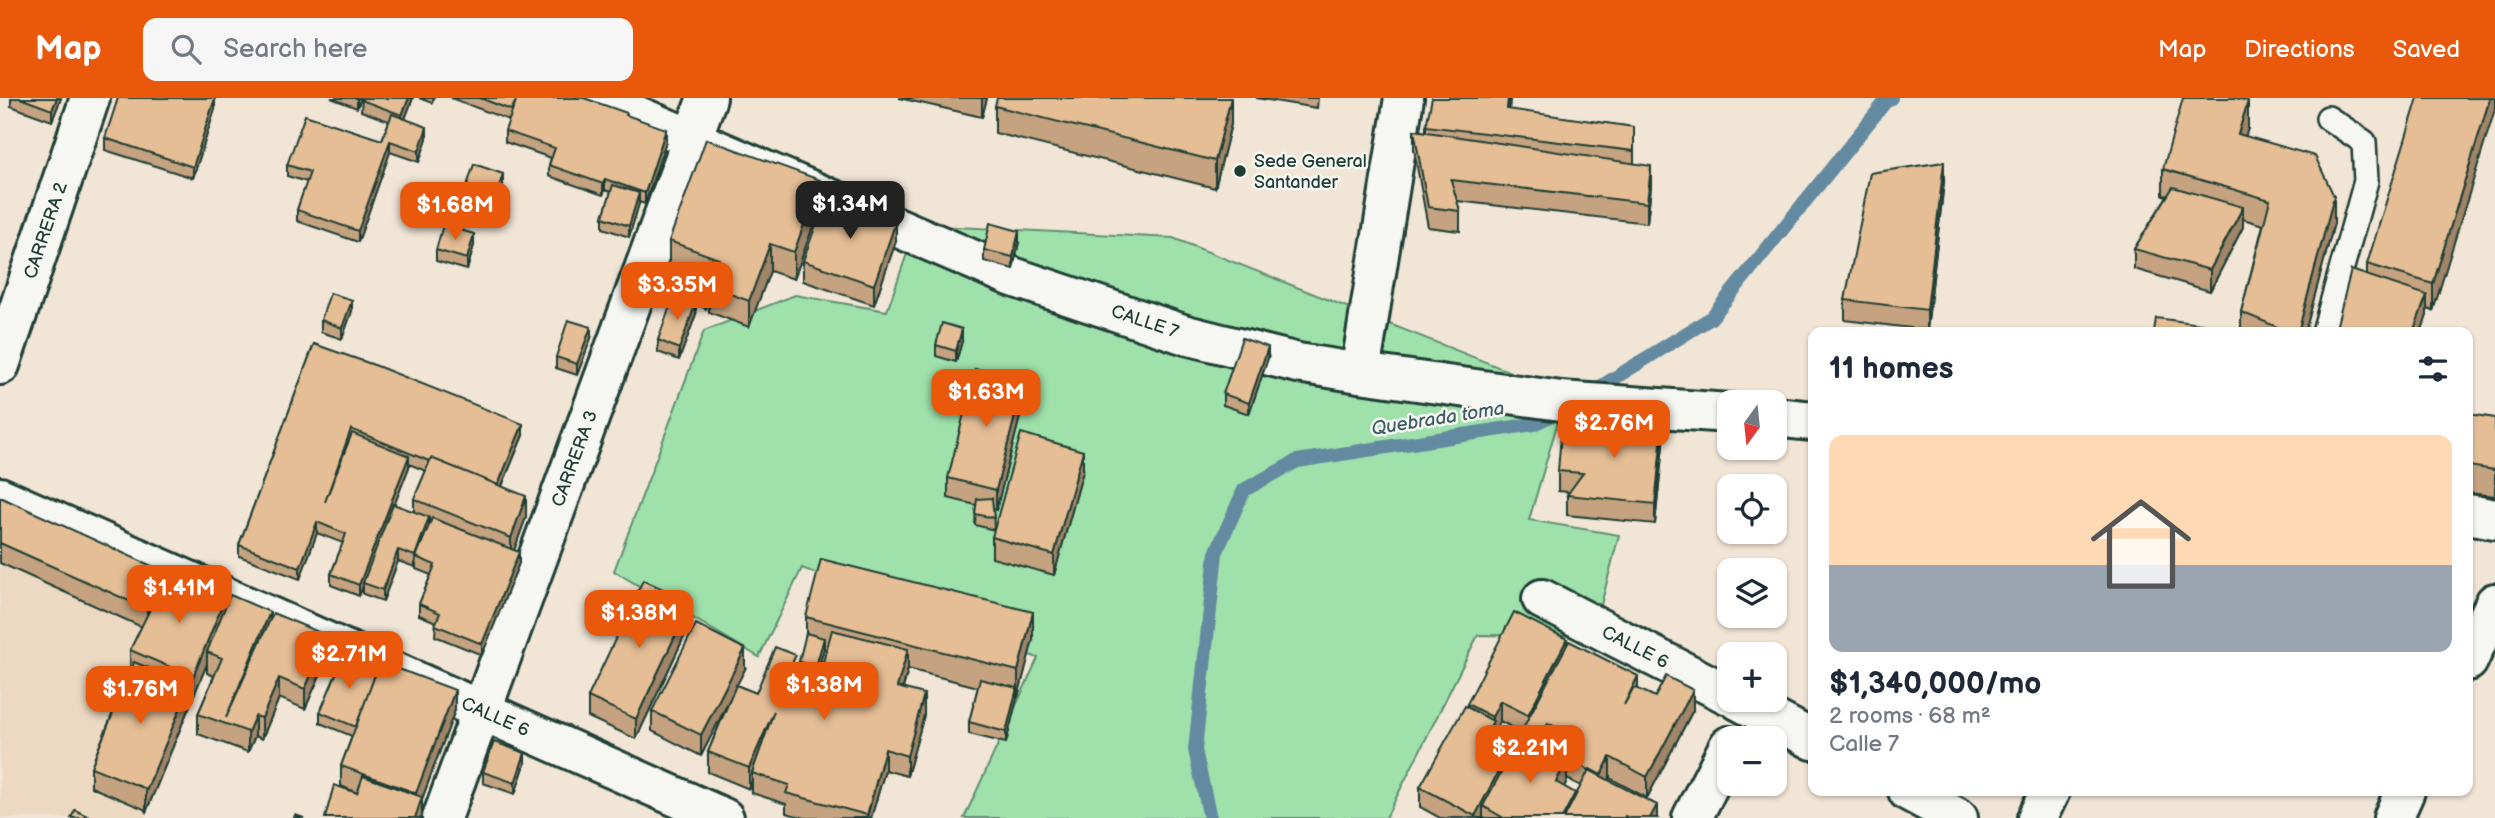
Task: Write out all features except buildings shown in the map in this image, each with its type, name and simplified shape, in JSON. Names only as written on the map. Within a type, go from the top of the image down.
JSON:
[{"type":"street","name":"CARRERA 2","points":[[0,365],[90,98]]},
{"type":"street","name":"CALLE 7","points":[[596,98],[1013,277],[1186,335],[1298,363],[1360,373],[1561,401],[1717,412]]},
{"type":"street","name":"CARRERA 3","points":[[442,818],[707,98]]},
{"type":"street","points":[[1360,373],[1404,98]]},
{"type":"street","points":[[1787,418],[1808,420]]},
{"type":"street","name":"CALLE 6","points":[[0,497],[724,818]]},
{"type":"street","points":[[2473,515],[2495,519]]},
{"type":"street","name":"CALLE 6","points":[[1542,599],[1717,699]]},
{"type":"street","points":[[2473,650],[2495,603]]},
{"type":"street","name":"CALLE 6","points":[[1742,712],[1808,738]]},
{"type":"street","points":[[1692,818],[1717,769]]},
{"type":"street","points":[[1917,796],[1958,818]]},
{"type":"street","points":[[2037,818],[2048,796]]},
{"type":"street","points":[[2393,818],[2403,796]]},
{"type":"lane","points":[[2325,327],[2367,181],[2364,142],[2328,118]]},
{"type":"shaded area","points":[[0,514],[227,614],[145,818],[0,818]]},
{"type":"green space","points":[[917,225],[1173,238],[1566,394],[1529,520],[1619,535],[1593,636],[1478,635],[1386,818],[964,818],[1038,658],[802,568],[759,657],[614,571],[704,331],[795,295],[887,311]]},
{"type":"waterway","name":"Quebrada toma","points":[[1589,394],[1711,318],[1891,98]]},
{"type":"waterway","name":"Quebrada toma","points":[[1210,818],[1195,750],[1216,553],[1244,490],[1297,461],[1534,424],[1562,410]]},
{"type":"place","name":"Sede General Santander","points":[[1240,171]]}]
